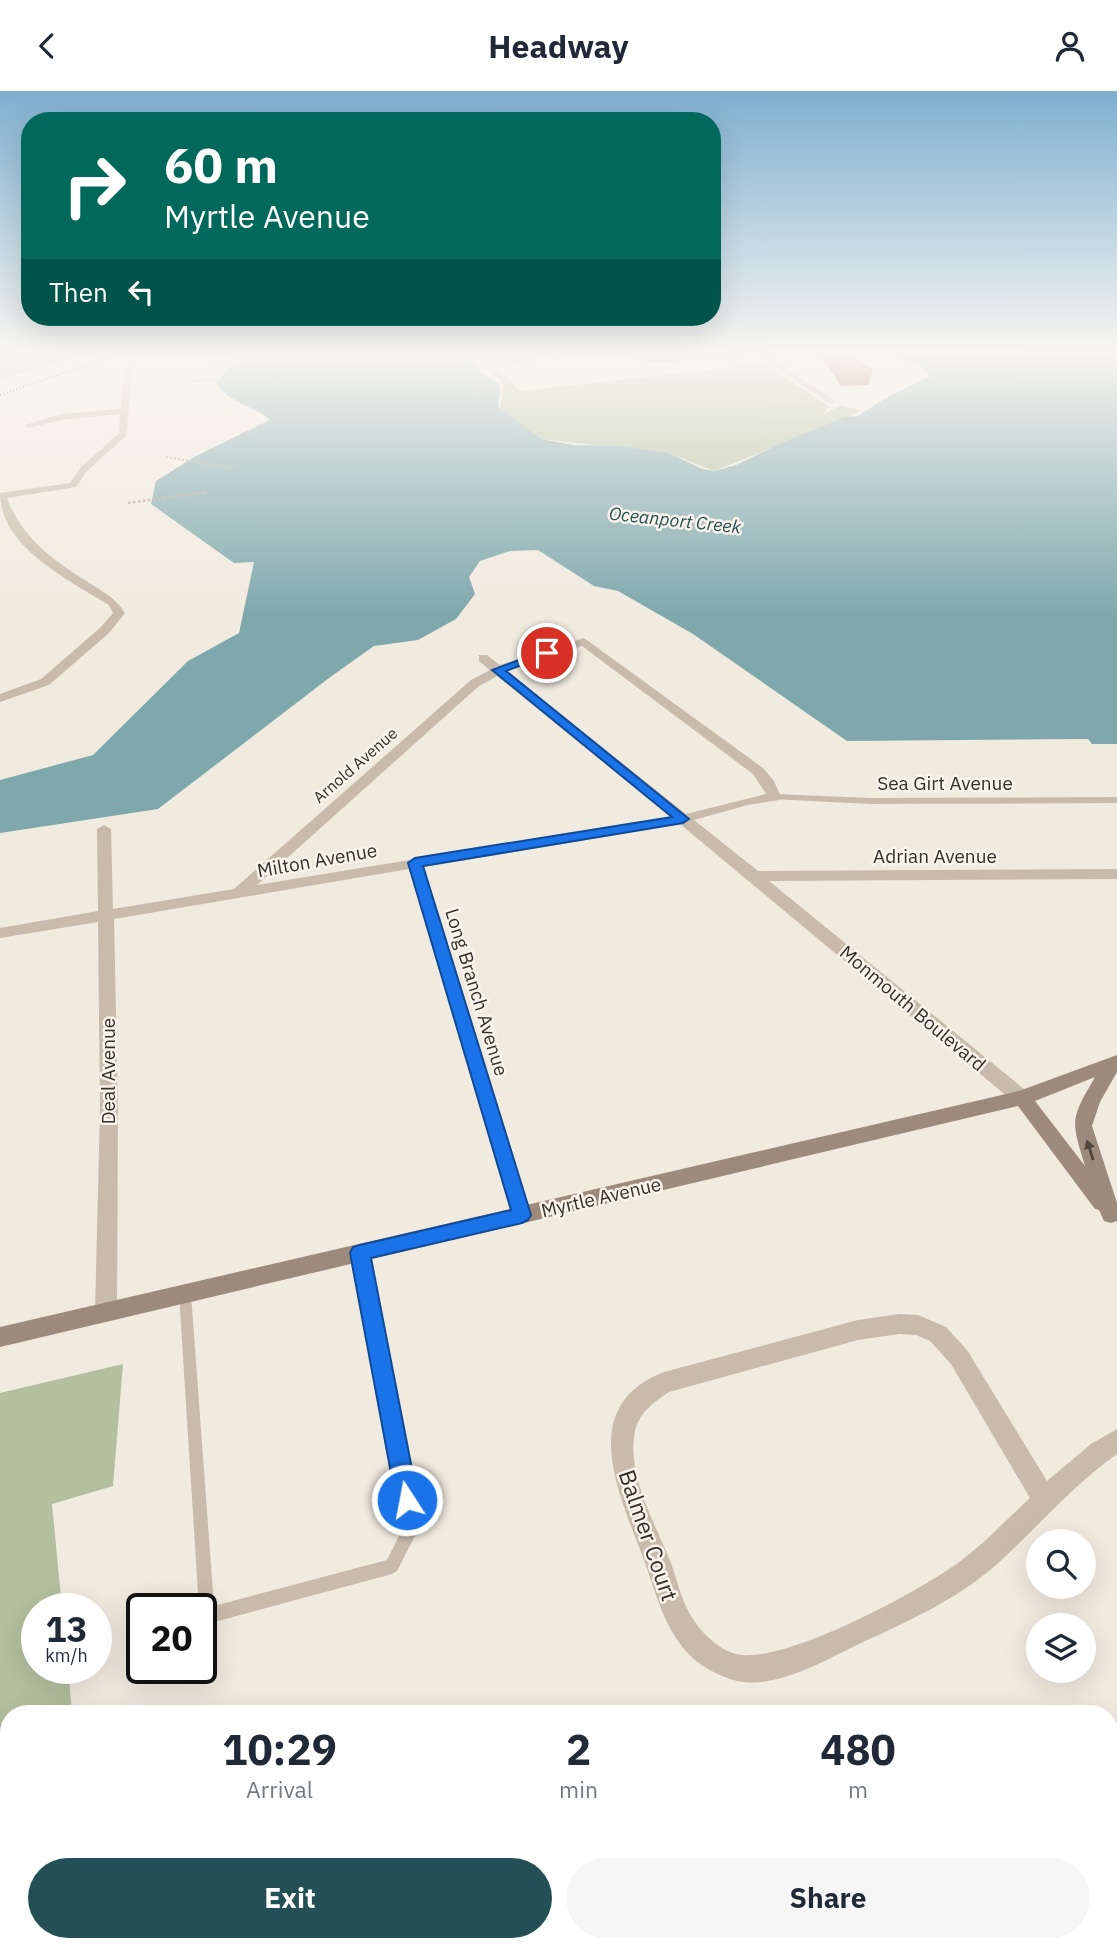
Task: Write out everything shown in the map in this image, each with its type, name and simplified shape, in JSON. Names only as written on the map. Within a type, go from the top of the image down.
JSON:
[{"type":"street","points":[[0,698],[45,682],[105,630],[119,613],[113,603],[31,547],[3,505],[0,496],[70,487],[86,467],[116,440]]},
{"type":"street","points":[[498,670],[584,642],[758,771],[767,781],[774,797],[747,801],[683,819]]},
{"type":"street","name":"Monmouth Boulevard","points":[[483,658],[754,876],[1022,1098],[1114,1219]]},
{"type":"street","name":"Arnold Avenue","points":[[240,892],[475,684],[498,670]]},
{"type":"street","name":"Milton Avenue","points":[[0,933],[683,819]]},
{"type":"street","name":"Deal Avenue","points":[[104,829],[109,1109],[106,1312]]},
{"type":"street","name":"Long Branch Avenue","points":[[415,863],[522,1215]]},
{"type":"street","name":"Adrian Avenue","points":[[754,876],[1117,874]]},
{"type":"street","points":[[1114,1064],[1091,1101],[1082,1126],[1114,1219]]},
{"type":"street","name":"Myrtle Avenue","points":[[0,1337],[1022,1098],[1114,1064]]},
{"type":"street","name":"Balmer Court","points":[[1044,1498],[959,1357],[938,1334],[918,1325],[899,1324],[859,1330],[664,1383],[642,1395],[630,1412],[622,1439],[625,1470],[679,1622],[707,1655],[737,1668],[758,1670],[794,1661],[928,1598],[985,1557],[1044,1498],[1097,1453],[1117,1440]]},
{"type":"lane","name":"Sea Girt Avenue","points":[[774,797],[848,801],[1117,800]]},
{"type":"lane","points":[[185,1294],[207,1616],[393,1566],[412,1527],[360,1253]]},
{"type":"path","points":[[166,457],[237,469]]},
{"type":"path","points":[[128,503],[207,492]]},
{"type":"green space","points":[[548,440],[791,440],[714,471],[669,453]]},
{"type":"green space","points":[[123,1364],[113,1486],[52,1504],[61,1593],[21,1593],[21,1684],[69,1684],[71,1705],[0,1705],[0,1393]]},
{"type":"water","name":"Oceanport Creek","points":[[229,440],[545,440],[573,445],[620,446],[669,453],[702,469],[714,471],[736,465],[789,440],[1117,440],[1117,744],[1092,744],[1088,739],[847,741],[693,634],[618,591],[594,586],[538,550],[510,551],[480,561],[469,577],[475,594],[456,619],[418,640],[374,646],[158,809],[0,833],[0,780],[93,755],[188,661],[239,633],[254,562],[234,563],[151,504],[156,481],[196,456]]},
{"type":"route","points":[[407,1500],[360,1253],[522,1215],[415,863],[683,819],[498,670],[547,653]]}]
